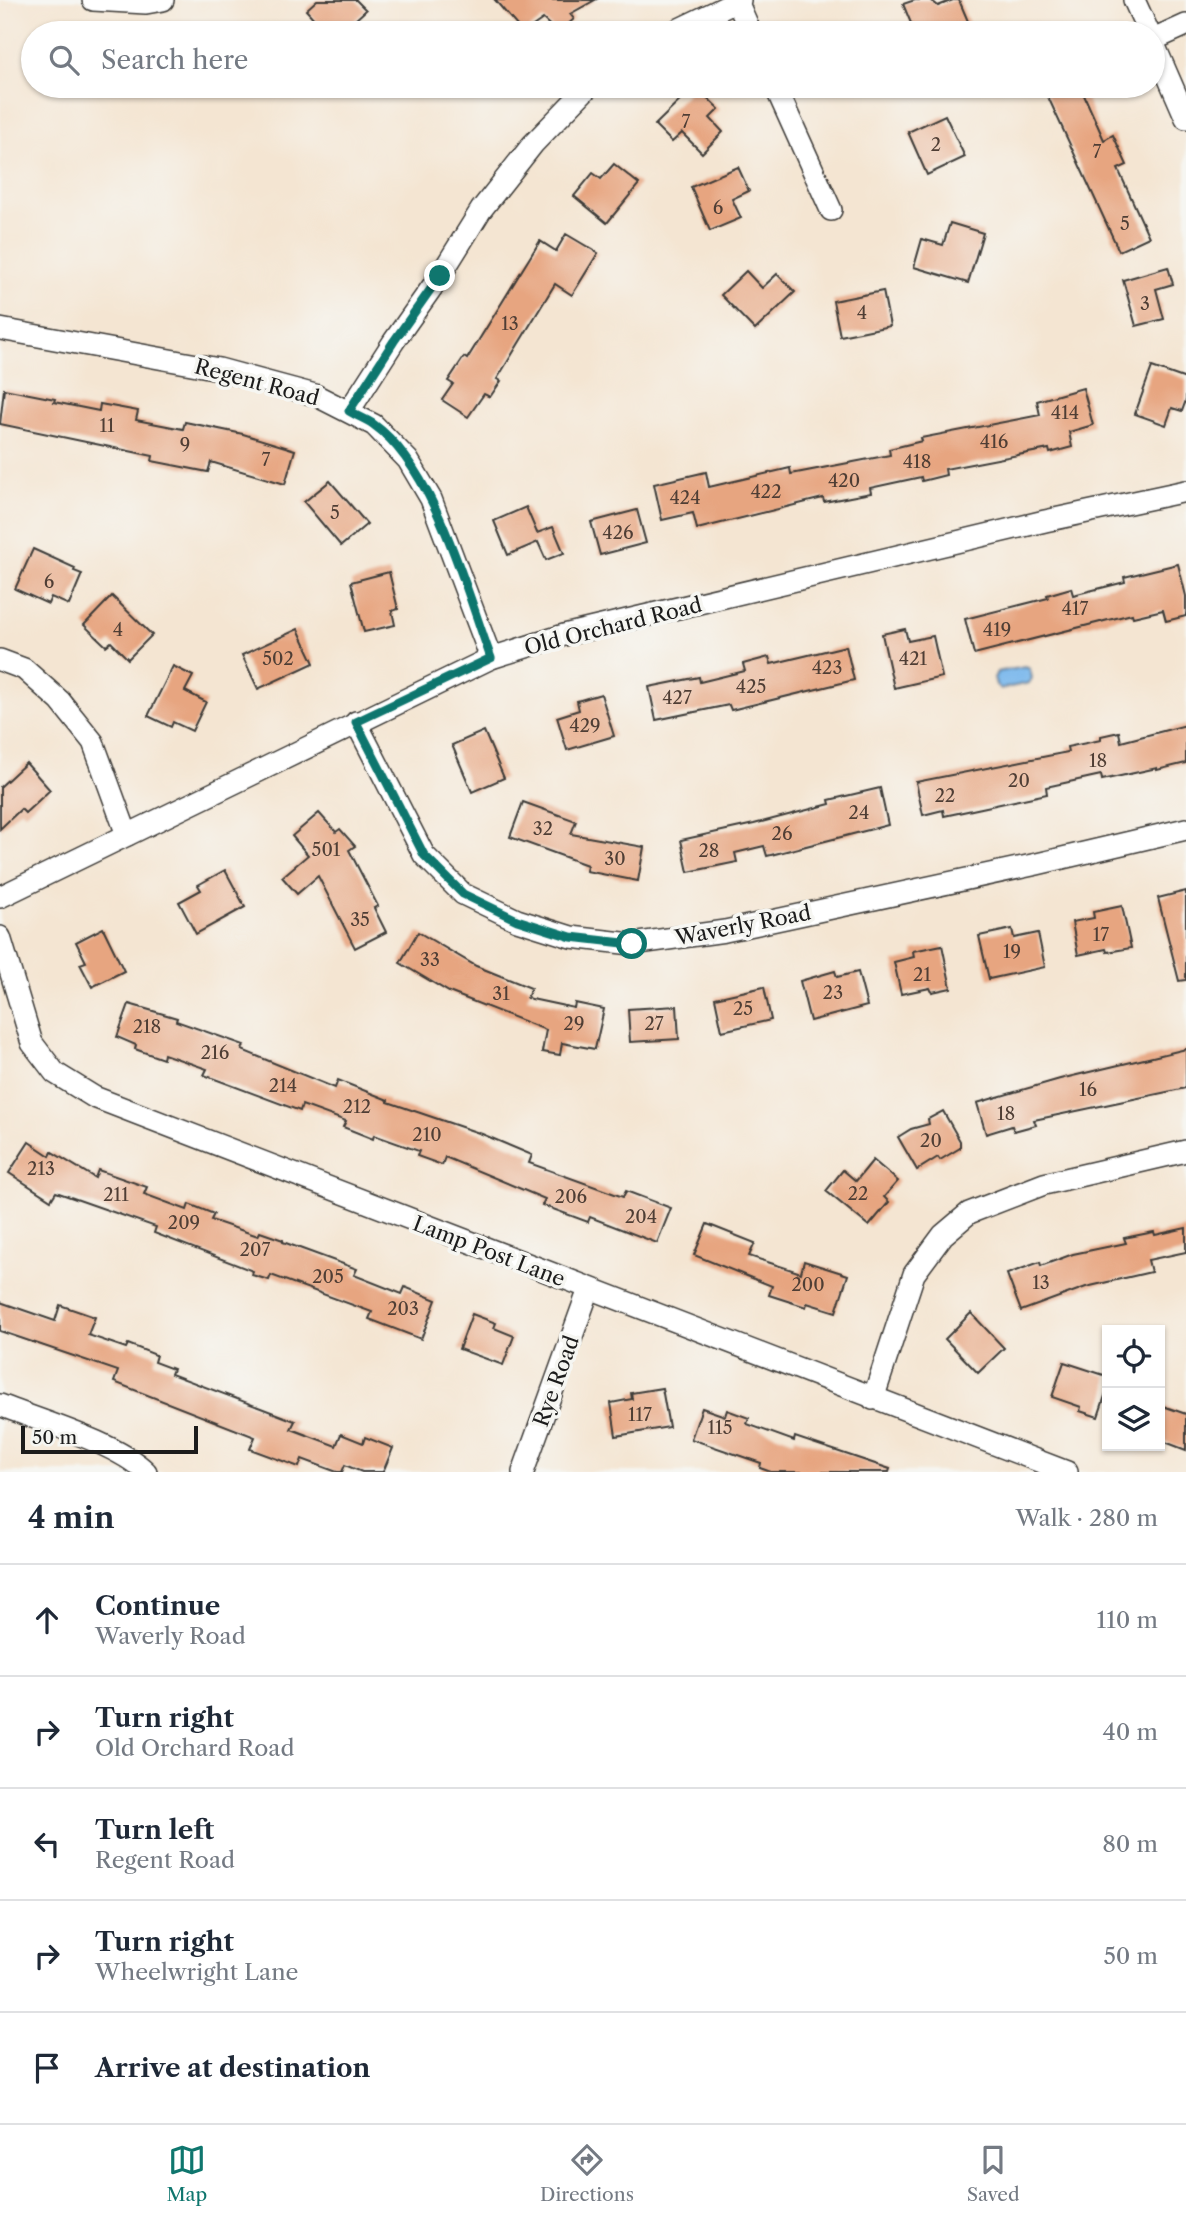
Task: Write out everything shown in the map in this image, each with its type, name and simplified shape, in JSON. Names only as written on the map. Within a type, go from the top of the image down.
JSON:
[{"type":"street","points":[[93,0],[146,3],[163,0]]},
{"type":"street","points":[[1134,0],[1144,21]]},
{"type":"street","points":[[696,21],[738,1],[746,21]]},
{"type":"street","points":[[1165,35],[1186,25]]},
{"type":"street","points":[[1165,69],[1186,118]]},
{"type":"street","points":[[349,411],[481,210],[533,144],[577,98]]},
{"type":"street","points":[[780,98],[831,210]]},
{"type":"street","name":"Regent Road","points":[[0,329],[219,369],[315,395],[374,425],[408,460],[431,499],[491,658]]},
{"type":"street","name":"Old Orchard Road","points":[[0,897],[491,658],[564,635],[1045,521],[1186,491]]},
{"type":"street","points":[[0,660],[24,669],[60,701],[93,742],[128,835]]},
{"type":"street","name":"Waverly Road","points":[[356,722],[424,855],[463,894],[517,920],[571,937],[632,944],[726,930],[1037,864],[1186,829]]},
{"type":"street","name":"Lamp Post Lane","points":[[0,937],[32,1043],[55,1073],[94,1097],[1067,1472]]},
{"type":"street","points":[[873,1399],[914,1274],[943,1235],[969,1213],[1044,1184],[1186,1152]]},
{"type":"street","name":"Rye Road","points":[[523,1472],[589,1289]]},
{"type":"street","points":[[0,1405],[113,1449],[137,1463],[146,1472]]},
{"type":"water","points":[[1025,667],[1030,669],[1032,678],[1029,683],[1001,689],[996,685],[994,678],[997,672]]},
{"type":"building","points":[[317,0],[356,0],[366,10],[354,21],[316,21],[306,10]]},
{"type":"building","points":[[495,0],[595,0],[570,14],[574,19],[572,21],[513,21]]},
{"type":"building","points":[[915,0],[931,0],[938,6],[959,0],[968,21],[910,21],[903,4]]},
{"type":"building","points":[[683,98],[708,98],[719,109],[710,118],[723,132],[702,153],[682,133],[672,142],[655,125]]},
{"type":"building","points":[[1049,98],[1085,98],[1104,140],[1113,135],[1127,165],[1118,169],[1149,237],[1119,251]]},
{"type":"building","points":[[945,115],[965,157],[927,175],[908,132]]},
{"type":"building","points":[[614,164],[639,184],[607,223],[574,196],[593,173],[601,179]]},
{"type":"building","points":[[738,167],[749,191],[732,199],[741,218],[710,231],[691,187]]},
{"type":"building","points":[[950,223],[983,233],[968,283],[914,267],[922,239],[943,245]]},
{"type":"building","points":[[566,234],[598,253],[572,295],[555,284],[497,379],[501,381],[490,397],[484,394],[468,417],[442,400],[453,384],[448,381],[464,357],[467,359],[540,241],[556,251]]},
{"type":"building","points":[[1168,267],[1173,284],[1156,289],[1164,319],[1136,326],[1123,280]]},
{"type":"building","points":[[746,271],[762,288],[777,274],[795,292],[755,330],[721,295]]},
{"type":"building","points":[[883,291],[890,326],[840,336],[833,301]]},
{"type":"building","points":[[1152,367],[1186,379],[1186,400],[1182,411],[1172,408],[1166,425],[1135,414]]},
{"type":"building","points":[[1083,388],[1093,425],[1069,432],[1072,447],[1050,453],[1049,449],[945,469],[946,475],[922,481],[921,477],[870,488],[871,493],[824,502],[823,498],[697,529],[693,513],[662,520],[654,484],[706,472],[709,487],[790,468],[791,474],[890,455],[889,449],[922,441],[921,438],[1040,415],[1037,401]]},
{"type":"building","points":[[4,389],[99,411],[100,404],[138,411],[136,420],[183,429],[185,422],[243,434],[295,450],[285,484],[211,462],[208,472],[152,461],[153,456],[0,424]]},
{"type":"building","points":[[330,481],[367,524],[341,546],[304,502]]},
{"type":"building","points":[[526,507],[537,533],[553,527],[564,553],[546,560],[538,542],[508,555],[494,521]]},
{"type":"building","points":[[637,510],[646,543],[600,555],[591,522]]},
{"type":"building","points":[[33,549],[75,568],[74,571],[82,574],[69,605],[51,597],[48,604],[15,589]]},
{"type":"building","points":[[1178,564],[1186,596],[1186,616],[1166,621],[1163,610],[1133,617],[1132,614],[974,654],[965,619],[1048,598],[1047,595],[1071,588],[1073,595],[1125,582],[1124,577]]},
{"type":"building","points":[[389,572],[398,609],[392,611],[395,625],[364,632],[351,582]]},
{"type":"building","points":[[112,596],[152,635],[128,659],[111,642],[106,646],[84,625]]},
{"type":"building","points":[[298,629],[314,663],[258,689],[242,655]]},
{"type":"building","points":[[905,629],[908,641],[933,636],[942,677],[894,688],[882,634]]},
{"type":"building","points":[[846,646],[854,680],[731,710],[729,705],[656,720],[649,687],[699,677],[700,682],[745,671],[743,664],[769,657],[771,664]]},
{"type":"building","points":[[173,666],[193,676],[185,691],[206,702],[192,731],[173,722],[171,727],[148,716]]},
{"type":"building","points":[[601,694],[614,736],[567,750],[557,717],[579,710],[577,701]]},
{"type":"building","points":[[1186,725],[1186,763],[1102,780],[1101,775],[1046,787],[1047,794],[944,816],[943,810],[923,815],[916,782],[1068,752],[1067,747],[1101,740],[1101,736],[1119,732],[1121,742]]},
{"type":"building","points":[[484,731],[504,778],[472,792],[452,745]]},
{"type":"building","points":[[26,763],[50,790],[25,813],[21,809],[0,829],[0,787]]},
{"type":"building","points":[[880,788],[888,825],[767,856],[764,846],[735,853],[737,862],[688,872],[681,840],[754,824],[830,804],[829,800]]},
{"type":"building","points":[[523,802],[576,821],[571,834],[644,847],[638,881],[586,871],[587,865],[510,837]]},
{"type":"building","points":[[319,813],[336,832],[340,829],[355,846],[349,850],[378,906],[374,908],[386,932],[355,948],[318,876],[297,894],[282,877],[308,855],[292,836]]},
{"type":"building","points":[[225,870],[245,907],[196,934],[179,902],[201,890],[198,885]]},
{"type":"building","points":[[1186,891],[1186,980],[1179,981],[1158,898]]},
{"type":"building","points":[[1122,906],[1131,948],[1107,952],[1106,949],[1078,955],[1072,922],[1094,918],[1093,912]]},
{"type":"building","points":[[103,928],[124,971],[92,987],[80,964],[86,962],[76,942]]},
{"type":"building","points":[[1012,929],[1014,938],[1038,933],[1045,967],[989,979],[979,936]]},
{"type":"building","points":[[418,932],[476,966],[531,988],[527,998],[574,1008],[575,1003],[604,1009],[595,1049],[562,1043],[560,1055],[542,1052],[546,1030],[449,992],[400,963]]},
{"type":"building","points":[[942,945],[951,988],[932,992],[930,988],[901,994],[894,962],[914,957],[913,951]]},
{"type":"building","points":[[835,971],[837,977],[858,972],[867,1006],[810,1021],[800,981]]},
{"type":"building","points":[[764,987],[771,1020],[722,1031],[715,998]]},
{"type":"building","points":[[129,1004],[177,1018],[176,1021],[244,1045],[242,1050],[335,1088],[338,1080],[388,1102],[482,1134],[532,1155],[529,1163],[623,1197],[626,1191],[671,1208],[657,1243],[590,1217],[588,1222],[542,1205],[545,1199],[445,1157],[442,1165],[417,1156],[419,1151],[374,1135],[373,1139],[343,1127],[346,1121],[302,1105],[300,1111],[204,1075],[207,1069],[164,1054],[163,1059],[135,1049],[136,1045],[117,1037]]},
{"type":"building","points":[[677,1006],[679,1039],[630,1042],[628,1009]]},
{"type":"building","points":[[1186,1049],[1186,1088],[1034,1120],[1036,1125],[1014,1131],[1012,1126],[986,1134],[977,1103],[1060,1079]]},
{"type":"building","points":[[943,1111],[960,1141],[960,1148],[917,1170],[898,1137],[911,1129],[929,1124],[928,1119]]},
{"type":"building","points":[[29,1142],[50,1156],[52,1152],[95,1178],[98,1170],[147,1187],[144,1194],[187,1210],[189,1204],[214,1214],[211,1220],[258,1236],[260,1232],[283,1240],[357,1269],[354,1275],[402,1294],[405,1287],[436,1300],[421,1339],[369,1319],[372,1312],[271,1275],[269,1280],[252,1275],[253,1271],[154,1233],[156,1227],[56,1192],[51,1200],[9,1173]]},
{"type":"building","points":[[873,1160],[898,1181],[884,1197],[889,1202],[869,1226],[826,1191],[843,1170],[856,1181]]},
{"type":"building","points":[[707,1224],[755,1243],[749,1256],[801,1273],[804,1261],[848,1275],[836,1312],[807,1303],[806,1307],[769,1295],[772,1286],[694,1255]]},
{"type":"building","points":[[1186,1228],[1186,1252],[1148,1260],[1151,1272],[1086,1287],[1021,1311],[1007,1274],[1040,1262],[1041,1266],[1073,1254],[1126,1243],[1124,1238]]},
{"type":"building","points":[[0,1302],[55,1321],[60,1305],[95,1317],[88,1335],[126,1348],[128,1344],[156,1355],[154,1362],[173,1369],[171,1374],[295,1421],[291,1429],[336,1446],[341,1434],[363,1443],[365,1437],[393,1448],[383,1472],[362,1472],[345,1465],[342,1472],[337,1472],[302,1459],[299,1467],[250,1449],[255,1437],[114,1382],[118,1371],[0,1331]]},
{"type":"building","points":[[971,1313],[1004,1348],[978,1373],[945,1339]]},
{"type":"building","points":[[472,1314],[496,1323],[494,1328],[514,1336],[503,1365],[459,1349]]},
{"type":"building","points":[[1064,1362],[1102,1374],[1102,1405],[1098,1417],[1080,1411],[1081,1407],[1052,1397]]},
{"type":"building","points":[[662,1388],[669,1427],[616,1436],[611,1403],[632,1399],[631,1393]]},
{"type":"building","points":[[1165,1407],[1186,1414],[1186,1450],[1165,1442]]},
{"type":"building","points":[[702,1408],[725,1416],[727,1410],[749,1418],[747,1424],[794,1441],[795,1437],[890,1469],[889,1472],[771,1472],[760,1468],[761,1463],[691,1439]]},
{"type":"route","points":[[440,276],[349,411],[374,425],[408,460],[431,499],[491,658],[356,722],[424,855],[463,894],[517,920],[571,937],[632,944]]}]
